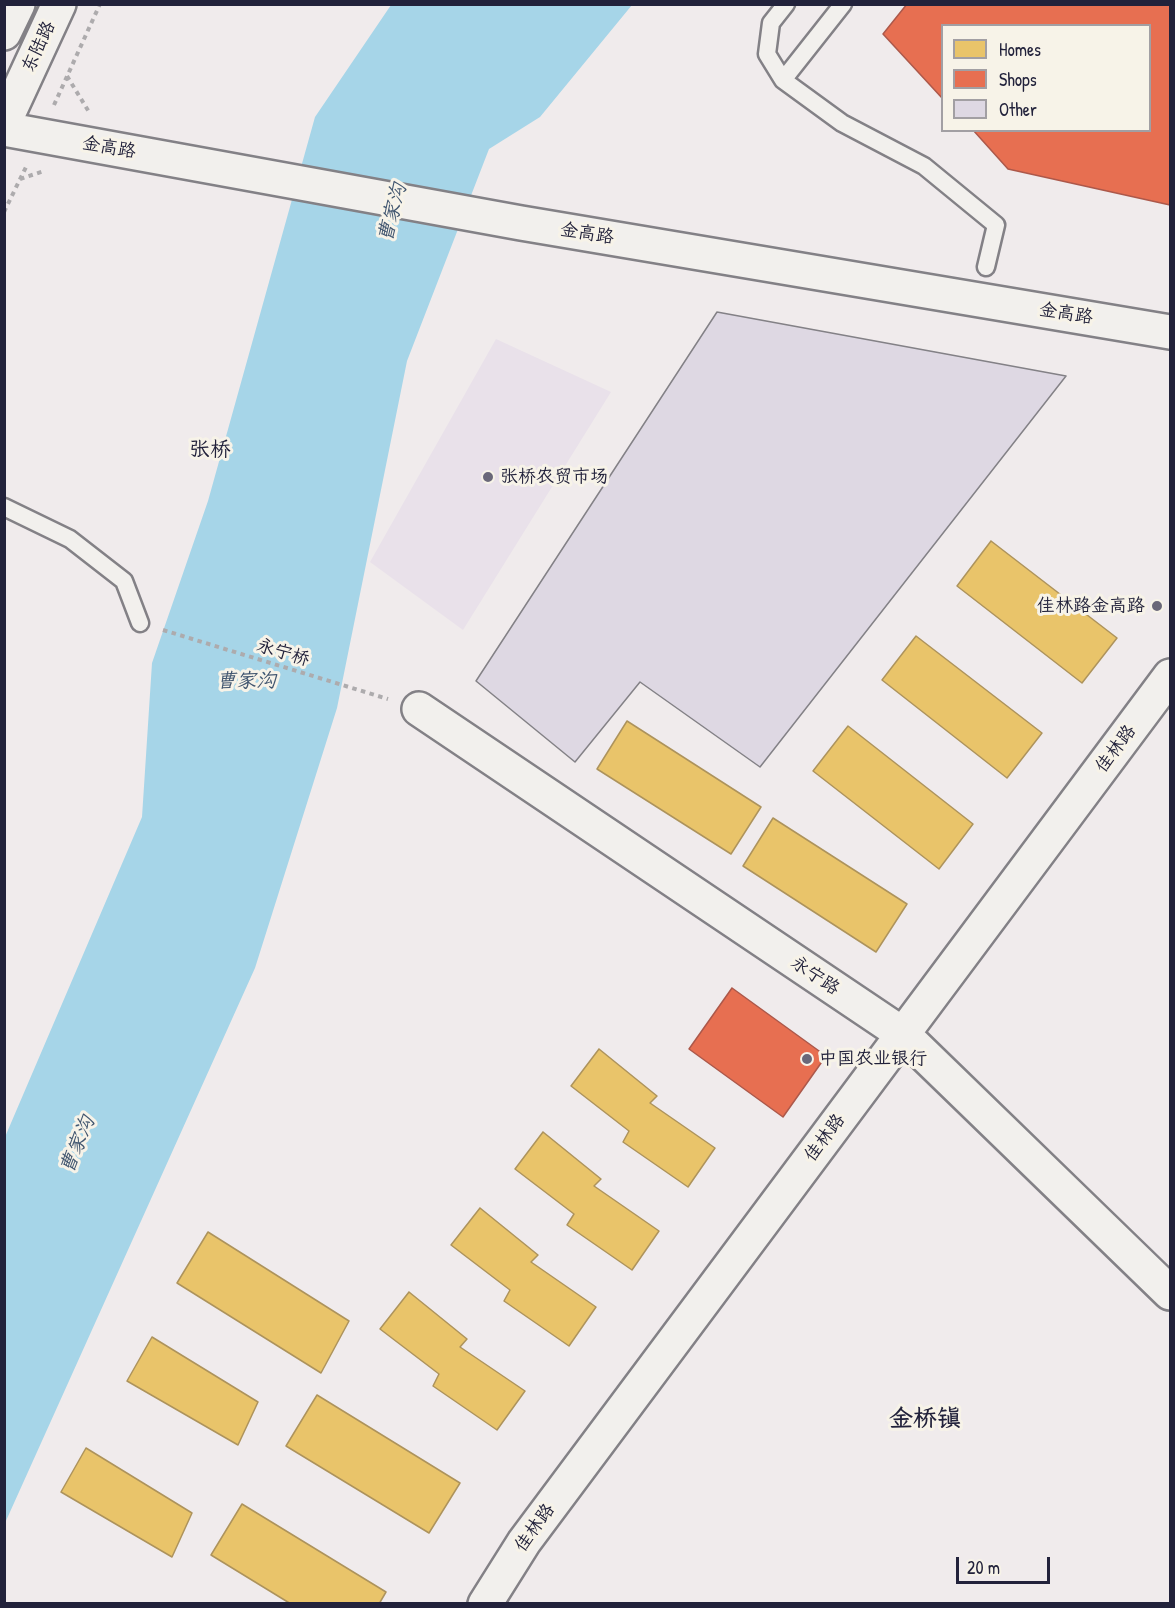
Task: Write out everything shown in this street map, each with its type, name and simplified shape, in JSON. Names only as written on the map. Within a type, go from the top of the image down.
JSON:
[{"type":"street","name":"东陆路","points":[[4,33],[18,4]]},
{"type":"street","name":"东陆路","points":[[4,123],[59,4]]},
{"type":"street","name":"金高路","points":[[4,129],[521,223],[1170,332]]},
{"type":"street","name":"佳林路","points":[[485,1604],[532,1532],[1170,676]]},
{"type":"street","name":"永宁路","points":[[419,709],[903,1035],[1170,1293]]},
{"type":"lane","points":[[786,4],[771,23],[766,54],[783,80],[842,123],[924,166],[996,225],[986,267]]},
{"type":"lane","points":[[783,80],[843,4]]},
{"type":"lane","points":[[4,507],[70,539],[124,581],[140,623]]},
{"type":"path","name":"永宁桥","points":[[140,623],[419,709]]},
{"type":"shaded area","name":"张桥农贸市场","points":[[496,339],[611,392],[463,630],[370,562]]},
{"type":"water","name":"曹家沟","points":[[391,5],[632,5],[540,117],[489,149],[407,361],[337,708],[255,968],[5,1523],[5,1137],[142,817],[152,663],[208,501],[315,117]]},
{"type":"building: Homes","points":[[991,541],[1117,638],[1082,683],[957,586]]},
{"type":"building: Homes","points":[[916,636],[1042,733],[1007,778],[882,680]]},
{"type":"building: Homes","points":[[627,721],[761,807],[731,854],[597,769]]},
{"type":"building: Homes","points":[[848,726],[973,824],[939,869],[813,771]]},
{"type":"building: Homes","points":[[773,818],[907,904],[876,952],[743,866]]},
{"type":"building: Homes","points":[[599,1049],[657,1096],[650,1103],[715,1148],[688,1187],[623,1142],[629,1131],[571,1086]]},
{"type":"building: Homes","points":[[543,1132],[601,1179],[594,1186],[659,1231],[632,1270],[567,1225],[574,1214],[515,1169]]},
{"type":"building: Homes","points":[[480,1208],[538,1255],[531,1262],[596,1307],[569,1346],[504,1301],[510,1290],[451,1245]]},
{"type":"building: Homes","points":[[208,1232],[349,1321],[321,1373],[177,1283]]},
{"type":"building: Homes","points":[[409,1292],[467,1339],[460,1347],[525,1391],[497,1430],[433,1386],[439,1374],[380,1329]]},
{"type":"building: Homes","points":[[152,1337],[258,1402],[238,1445],[127,1381]]},
{"type":"building: Homes","points":[[317,1395],[460,1483],[429,1533],[286,1446]]},
{"type":"building: Homes","points":[[86,1448],[192,1513],[172,1557],[61,1492]]},
{"type":"building: Homes","points":[[242,1504],[386,1592],[379,1604],[291,1604],[211,1555]]},
{"type":"building: Shops","points":[[907,4],[1170,4],[1170,205],[1008,169],[975,132],[1151,132],[1151,24],[941,24],[941,97],[883,34]]},
{"type":"building: Shops","points":[[732,988],[826,1056],[783,1117],[689,1049]]},
{"type":"building: Other","points":[[717,312],[1066,376],[760,767],[640,682],[575,762],[476,681]]},
{"type":"place","name":"张桥农贸市场","points":[[488,477]]},
{"type":"place","name":"佳林路金高路","points":[[1157,606]]},
{"type":"place","name":"中国农业银行","points":[[807,1059]]},
{"type":"district","name":"张桥","points":[[210,450]]},
{"type":"district","name":"金桥镇","points":[[925,1420]]}]
